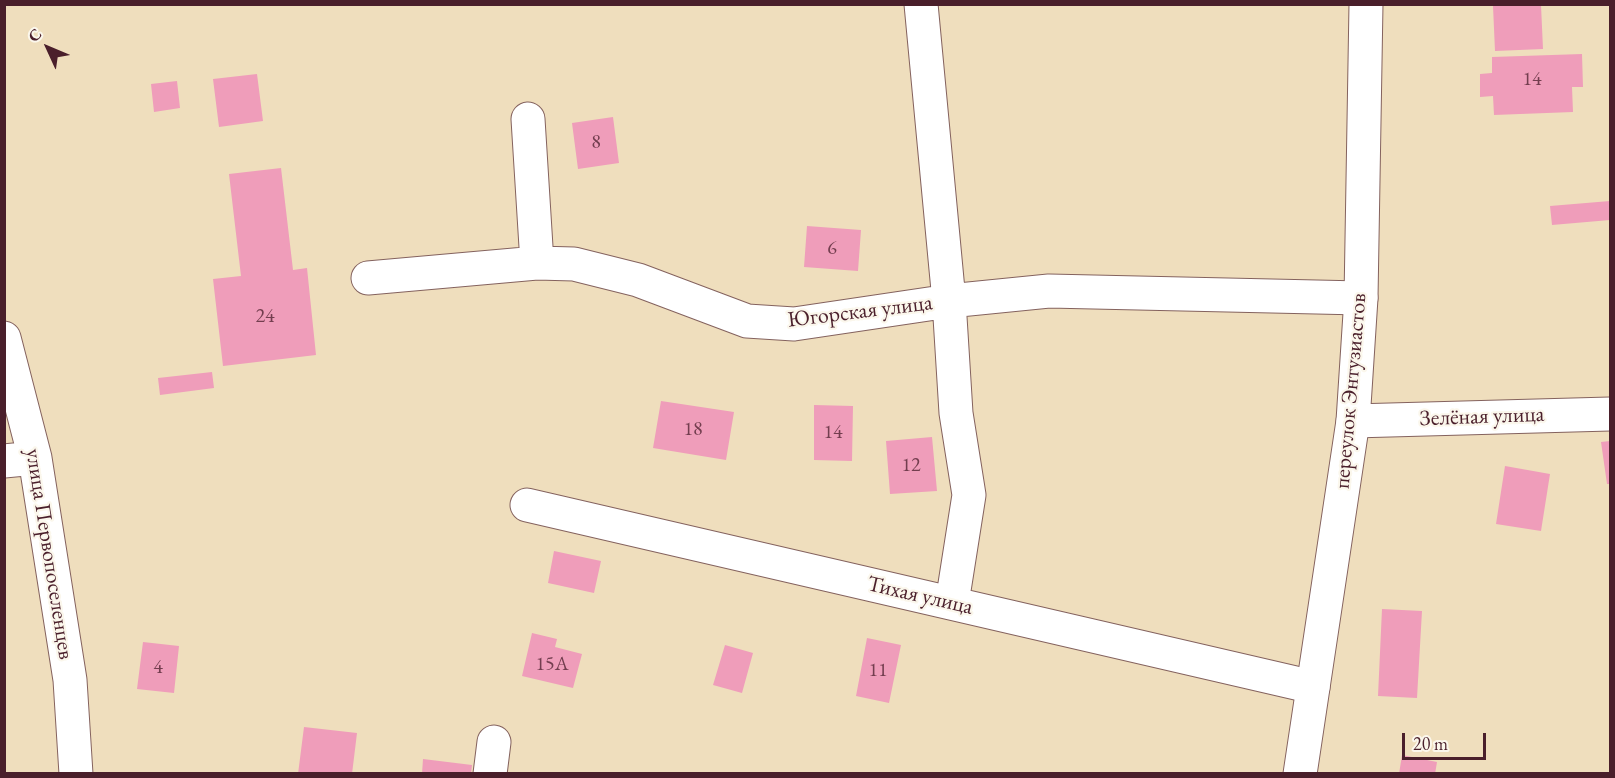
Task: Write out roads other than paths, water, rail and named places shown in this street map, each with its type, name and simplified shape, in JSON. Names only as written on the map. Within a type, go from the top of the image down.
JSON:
[{"type":"street","points":[[921,4],[949,301],[956,413],[969,495],[952,603]]},
{"type":"street","name":"переулок Энтузиастов","points":[[1300,774],[1353,421],[1361,298],[1366,4]]},
{"type":"street","points":[[528,119],[537,262]]},
{"type":"street","name":"Югорская улица","points":[[368,278],[537,262],[574,264],[638,280],[747,321],[794,324],[949,301],[1049,291],[1361,298]]},
{"type":"street","name":"улица Первопоселенцев","points":[[4,338],[20,460],[70,680],[76,774]]},
{"type":"street","name":"Зелёная улица","points":[[1353,421],[1611,414]]},
{"type":"street","name":"Тихая улица","points":[[527,505],[1313,687]]}]
